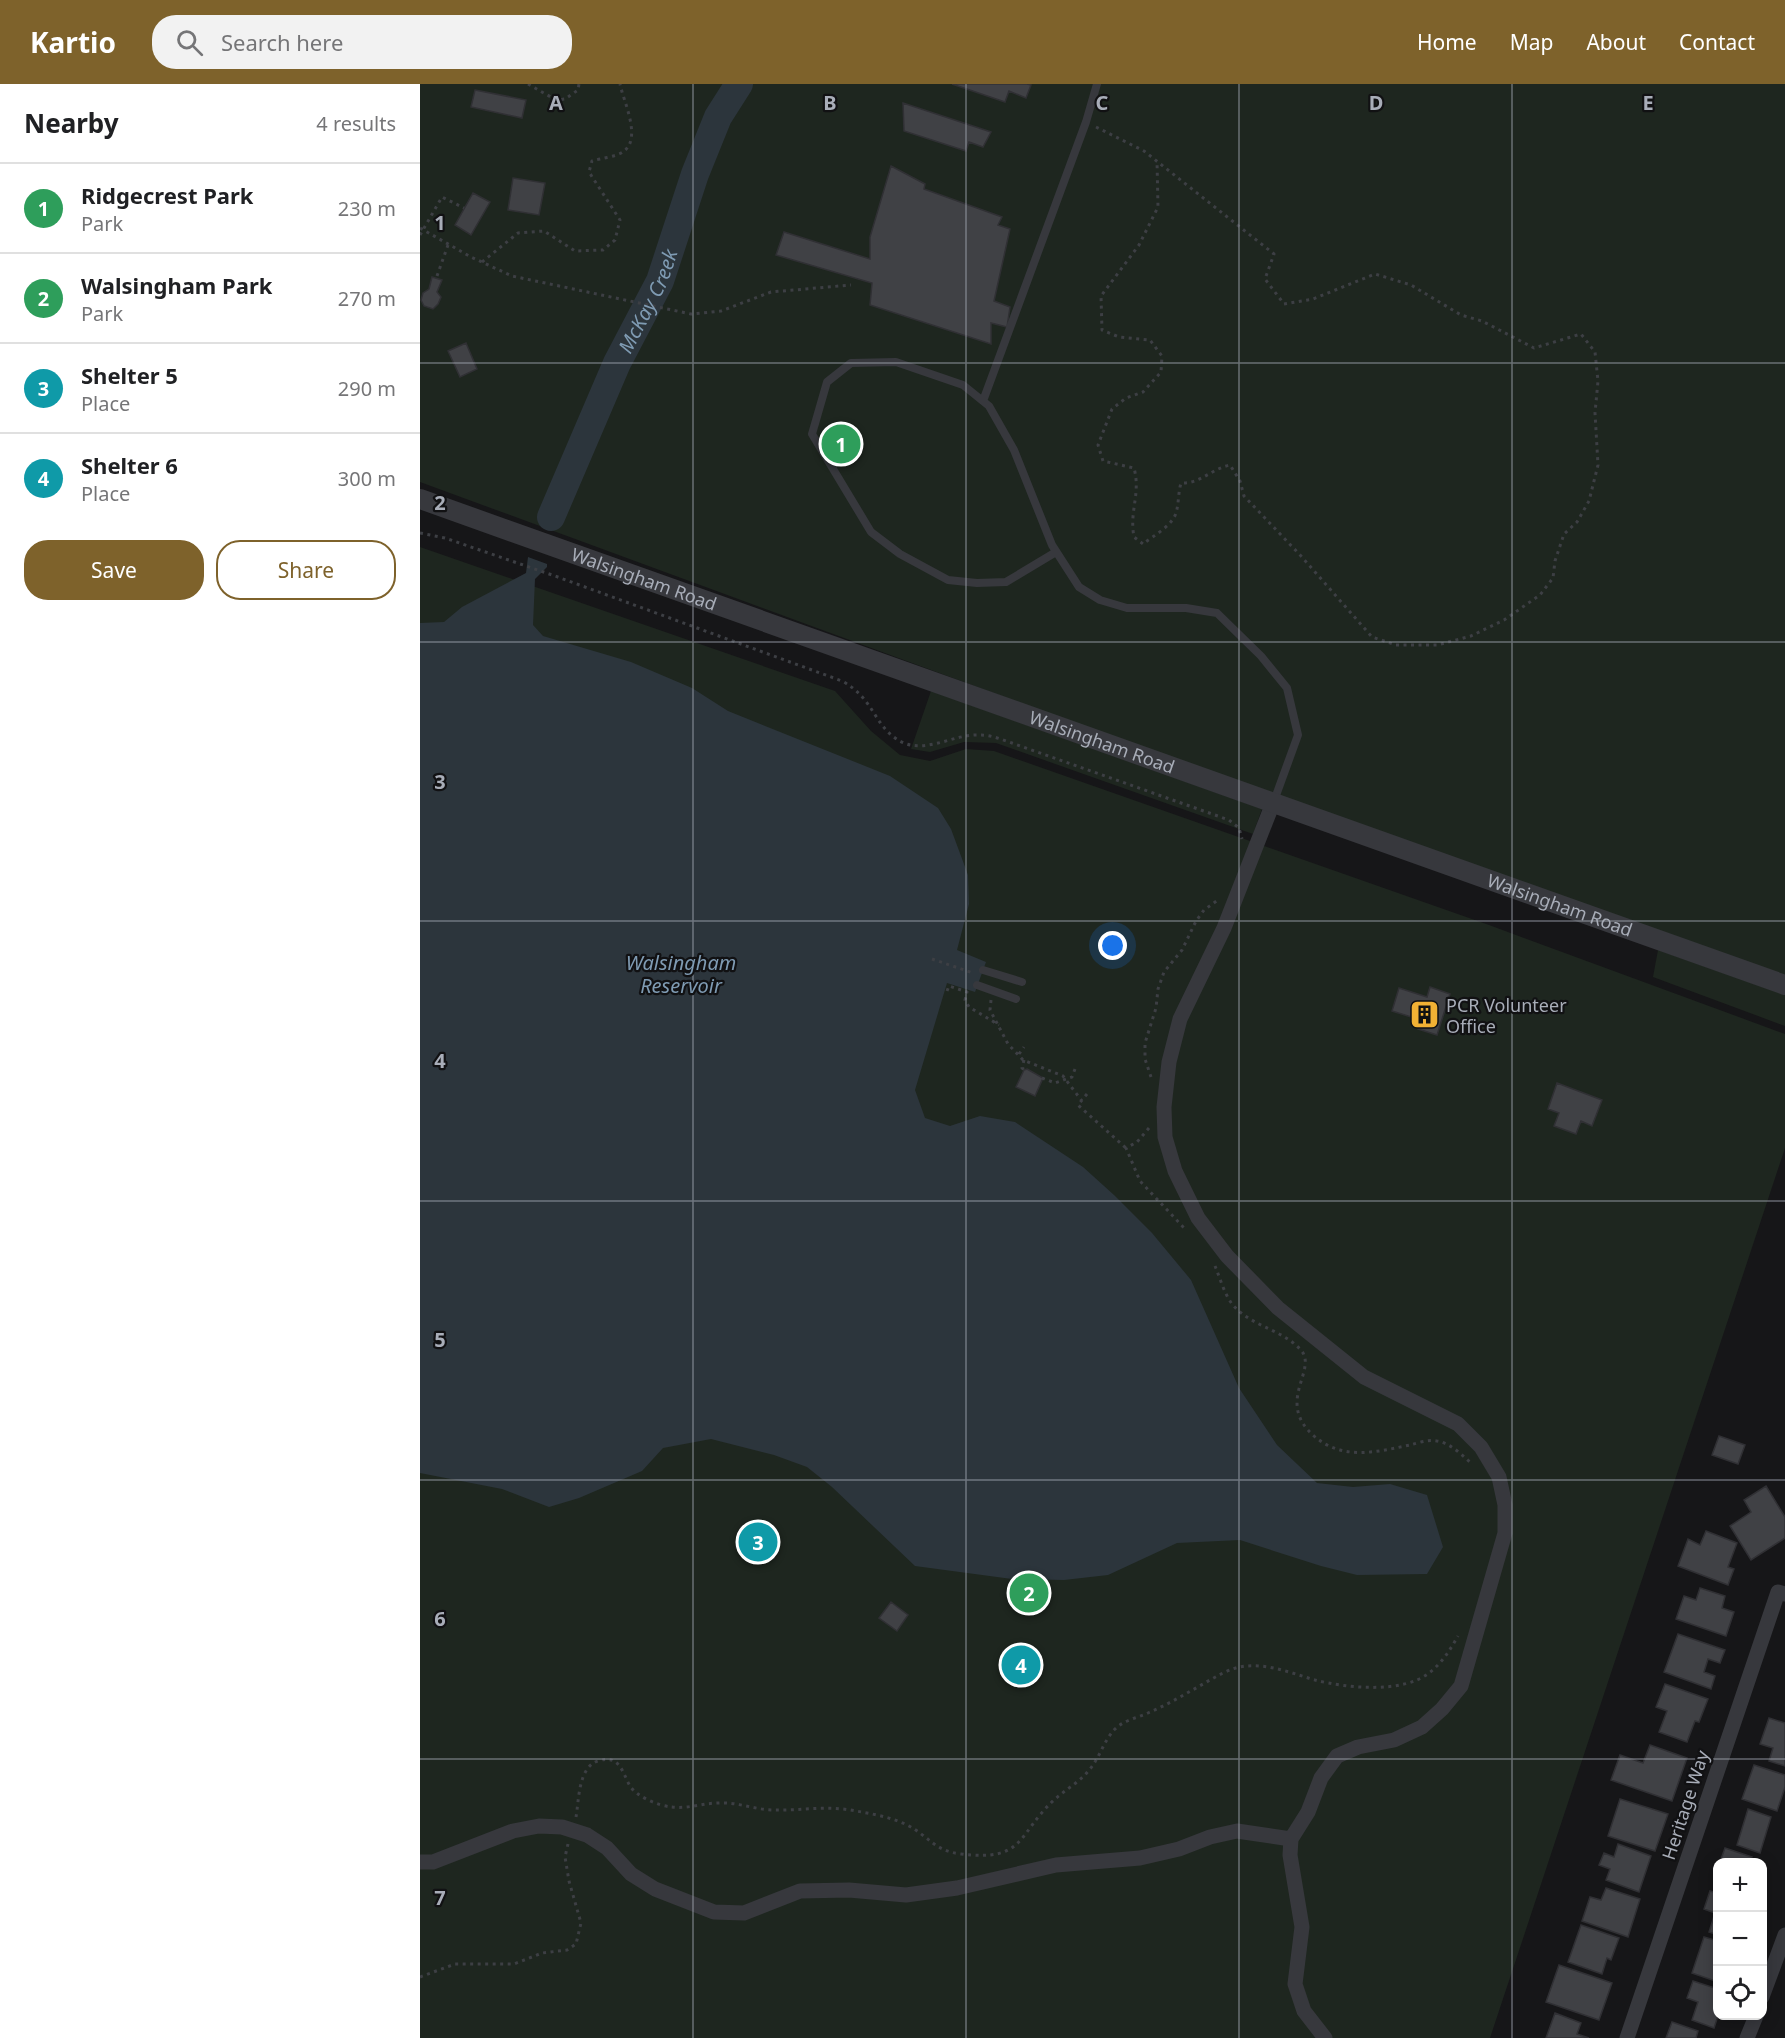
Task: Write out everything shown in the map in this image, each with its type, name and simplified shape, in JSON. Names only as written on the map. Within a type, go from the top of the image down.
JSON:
[{"type":"street","name":"Walsingham Road","points":[[420,499],[1785,985]]},
{"type":"street","points":[[1274,803],[1224,928],[1180,1019],[1169,1062],[1164,1107],[1165,1137],[1175,1171],[1198,1218],[1227,1256],[1278,1308],[1364,1377],[1458,1424],[1481,1447],[1499,1477],[1505,1505],[1505,1533],[1461,1686],[1442,1709],[1422,1727],[1394,1740],[1358,1747],[1337,1756],[1321,1778],[1308,1812],[1291,1839],[1290,1855],[1302,1927],[1295,1984],[1304,2011],[1325,2038]]},
{"type":"street","name":"Heritage Way","points":[[1627,2038],[1778,1592],[1785,1594]]},
{"type":"street","points":[[420,1862],[433,1862],[513,1831],[538,1826],[573,1830],[587,1835],[606,1848],[630,1874],[655,1889],[714,1912],[744,1913],[800,1892],[849,1890],[906,1895],[957,1888],[1056,1865],[1140,1858],[1179,1850],[1210,1837],[1237,1831],[1291,1839]]},
{"type":"street","points":[[1767,1984],[1785,1935]]},
{"type":"street","points":[[1748,2038],[1755,2020]]},
{"type":"lane","points":[[983,401],[1086,122],[1097,84]]},
{"type":"lane","points":[[1056,552],[1006,582],[977,583],[948,580],[900,554],[871,532],[812,434],[827,382],[851,363],[896,362],[963,386],[989,406],[1014,450],[1056,552],[1079,587],[1100,600],[1127,608],[1186,608],[1217,613],[1260,656],[1287,688],[1298,735],[1274,803]]},
{"type":"lane","points":[[983,970],[1022,982]]},
{"type":"lane","points":[[977,985],[1016,999]]},
{"type":"path","points":[[528,84],[556,100],[578,90],[579,84]]},
{"type":"path","points":[[482,262],[518,232],[543,231],[575,251],[603,250],[615,240],[620,220],[589,172],[592,160],[623,152],[629,145],[631,126],[620,84]]},
{"type":"path","points":[[1086,122],[1144,151],[1157,161],[1274,254],[1265,279],[1284,304],[1313,299],[1375,274],[1411,285],[1461,315],[1482,321],[1534,348],[1581,334],[1595,352],[1598,465],[1589,501],[1577,522],[1564,534],[1555,561],[1553,578],[1540,595],[1504,620],[1471,636],[1437,645],[1396,645],[1372,637],[1301,556],[1244,496],[1240,481],[1230,465],[1217,468],[1193,483],[1181,483],[1177,496],[1176,513],[1166,526],[1143,544],[1134,537],[1131,520],[1139,485],[1134,468],[1103,461],[1098,445],[1112,409],[1126,398],[1143,392],[1161,372],[1162,356],[1150,340],[1119,337],[1102,330],[1101,296],[1150,225],[1158,207],[1157,161]]},
{"type":"path","points":[[420,235],[442,197],[464,208]]},
{"type":"path","points":[[422,229],[512,276],[691,314],[721,311],[771,292],[851,285]]},
{"type":"path","points":[[437,276],[448,244]]},
{"type":"path","points":[[420,533],[555,576],[842,681],[857,689],[895,738],[911,745],[930,745],[963,736],[982,735],[1012,743],[1229,820],[1239,828],[1242,843]]},
{"type":"path","points":[[1151,1087],[1145,1043],[1164,972],[1182,950],[1204,910],[1217,902],[1223,891]]},
{"type":"path","points":[[932,959],[949,965]]},
{"type":"path","points":[[947,991],[948,986],[967,992],[965,1000],[969,1007],[999,1025]]},
{"type":"path","points":[[994,991],[990,1010],[999,1025],[1004,1040],[1024,1060],[1062,1076],[1082,1101]]},
{"type":"path","points":[[1019,1054],[1024,1047]]},
{"type":"path","points":[[1024,1060],[1022,1068],[1025,1070]]},
{"type":"path","points":[[1042,1078],[1055,1083],[1072,1077],[1075,1069]]},
{"type":"path","points":[[1087,1094],[1078,1105],[1126,1148],[1140,1181],[1192,1237]]},
{"type":"path","points":[[1126,1148],[1137,1142],[1150,1125]]},
{"type":"path","points":[[1213,1261],[1232,1304],[1247,1317],[1286,1336],[1303,1351],[1306,1361],[1296,1394],[1296,1407],[1303,1422],[1313,1435],[1329,1447],[1344,1452],[1368,1452],[1439,1441],[1454,1448],[1476,1470]]},
{"type":"path","points":[[420,1977],[455,1964],[514,1964],[542,1953],[567,1950],[576,1944],[581,1923],[565,1857],[587,1768],[596,1761],[617,1762],[625,1770],[630,1786],[640,1796],[670,1807],[731,1802],[748,1808],[774,1810],[813,1808],[852,1810],[893,1819],[909,1826],[935,1848],[960,1854],[1006,1852],[1018,1845],[1056,1798],[1082,1779],[1092,1767],[1114,1730],[1123,1722],[1148,1713],[1225,1672],[1244,1665],[1268,1666],[1334,1684],[1380,1687],[1427,1675],[1446,1657],[1460,1634]]},
{"type":"shaded area","points":[[420,84],[1785,84],[1785,984],[420,482]]},
{"type":"shaded area","points":[[420,547],[835,691],[871,731],[900,755],[930,761],[966,749],[994,751],[1489,925],[1785,1034],[1785,1148],[1490,2038],[420,2038]]},
{"type":"shaded area","points":[[931,691],[1262,809],[1253,834],[996,743],[964,742],[930,752],[911,749]]},
{"type":"shaded area","points":[[1658,950],[1785,995],[1785,1026],[1653,977]]},
{"type":"water","name":"Walsingham Reservoir","points":[[528,557],[547,564],[547,567],[535,579],[533,625],[543,636],[631,662],[692,688],[728,711],[890,776],[938,808],[951,829],[968,875],[969,904],[957,950],[986,962],[975,992],[947,983],[915,1090],[925,1118],[950,1126],[980,1116],[1015,1122],[1083,1167],[1114,1195],[1152,1233],[1191,1280],[1239,1388],[1277,1445],[1317,1483],[1353,1487],[1390,1484],[1427,1495],[1443,1547],[1427,1574],[1357,1575],[1240,1540],[1177,1543],[1108,1575],[1064,1580],[1012,1579],[915,1566],[832,1487],[807,1467],[774,1455],[711,1439],[663,1448],[642,1471],[579,1498],[549,1507],[502,1489],[420,1473],[420,623],[444,622],[462,607],[526,573]]},
{"type":"building","points":[[952,84],[1031,85],[1026,98],[1009,91],[1005,102]]},
{"type":"building","points":[[475,90],[526,100],[522,118],[471,107]]},
{"type":"building","points":[[903,103],[991,132],[983,147],[969,142],[966,151],[904,131]]},
{"type":"building","points":[[891,166],[925,184],[924,189],[1002,217],[998,225],[1010,229],[994,301],[1010,307],[1007,327],[991,323],[991,344],[870,305],[872,283],[776,255],[784,232],[870,259],[870,237]]},
{"type":"building","points":[[513,178],[545,183],[539,215],[508,210]]},
{"type":"building","points":[[473,193],[490,202],[471,235],[455,225]]},
{"type":"building","points":[[432,277],[442,280],[437,292],[441,297],[433,309],[424,306],[421,300],[423,293],[429,289]]},
{"type":"building","points":[[466,343],[477,369],[460,377],[448,351]]},
{"type":"building","name":"PCR Volunteer Office","points":[[1430,987],[1450,994],[1437,1035],[1418,1029],[1421,1020],[1392,1011],[1399,988],[1427,997]]},
{"type":"building","points":[[1027,1069],[1043,1078],[1035,1096],[1016,1087],[1024,1070]]},
{"type":"building","points":[[1557,1083],[1602,1100],[1592,1126],[1581,1121],[1576,1134],[1554,1126],[1559,1113],[1548,1109]]},
{"type":"building","points":[[1719,1436],[1745,1445],[1738,1464],[1712,1455]]},
{"type":"building","points":[[1766,1486],[1785,1517],[1785,1538],[1751,1560],[1730,1526],[1751,1512],[1744,1500]]},
{"type":"building","points":[[741,1527],[779,1537],[774,1558],[736,1548]]},
{"type":"building","points":[[1706,1531],[1737,1543],[1728,1567],[1734,1569],[1728,1585],[1678,1566],[1688,1539],[1700,1545]]},
{"type":"building","points":[[1700,1588],[1725,1596],[1722,1608],[1734,1612],[1726,1636],[1676,1619],[1684,1596],[1696,1600]]},
{"type":"building","points":[[891,1602],[908,1615],[897,1631],[879,1618]]},
{"type":"building","points":[[1678,1634],[1725,1650],[1720,1663],[1708,1659],[1704,1672],[1715,1676],[1711,1689],[1664,1672]]},
{"type":"building","points":[[1003,1651],[1039,1653],[1038,1678],[1002,1676]]},
{"type":"building","points":[[1665,1684],[1708,1699],[1699,1722],[1695,1721],[1687,1742],[1659,1732],[1667,1711],[1656,1707]]},
{"type":"building","points":[[1769,1718],[1785,1723],[1785,1766],[1769,1761],[1773,1748],[1760,1744]]},
{"type":"building","points":[[1650,1745],[1687,1758],[1672,1801],[1611,1780],[1620,1755],[1643,1763]]},
{"type":"building","points":[[1754,1765],[1785,1775],[1785,1787],[1777,1811],[1742,1799]]},
{"type":"building","points":[[1620,1799],[1668,1814],[1655,1851],[1608,1836]]},
{"type":"building","points":[[1748,1809],[1771,1817],[1760,1853],[1737,1845]]},
{"type":"building","points":[[1618,1844],[1651,1856],[1639,1892],[1606,1880],[1610,1869],[1599,1865],[1604,1853],[1614,1857]]},
{"type":"building","points":[[1725,1848],[1752,1857],[1752,1858],[1721,1858]]},
{"type":"building","points":[[1606,1888],[1640,1899],[1628,1937],[1582,1921],[1590,1897],[1601,1900]]},
{"type":"building","points":[[1710,1891],[1713,1892],[1713,1912],[1704,1909]]},
{"type":"building","points":[[1713,1919],[1713,1933],[1709,1932]]},
{"type":"building","points":[[1581,1925],[1619,1938],[1611,1960],[1607,1958],[1602,1974],[1568,1962]]},
{"type":"building","points":[[1704,1937],[1713,1940],[1713,1980],[1692,1973]]},
{"type":"building","points":[[1559,1965],[1612,1983],[1599,2020],[1546,2002]]},
{"type":"building","points":[[1693,1981],[1713,1987],[1713,2020],[1717,2020],[1714,2028],[1692,2020],[1698,2002],[1687,1998]]},
{"type":"building","points":[[1555,2013],[1581,2023],[1577,2034],[1589,2038],[1546,2038]]},
{"type":"building","points":[[1672,2022],[1698,2031],[1696,2038],[1666,2038]]},
{"type":"waterway","name":"McKay Creek","points":[[551,517],[617,363],[660,281],[695,174],[718,117],[739,84]]},
{"type":"place","name":"Ridgecrest Park","points":[[841,444]]},
{"type":"place","name":"PCR Volunteer Office","points":[[1425,1015]]},
{"type":"place","name":"Shelter 5","points":[[758,1542]]},
{"type":"place","name":"Walsingham Park","points":[[1029,1593]]},
{"type":"place","name":"Shelter 6","points":[[1021,1665]]}]
